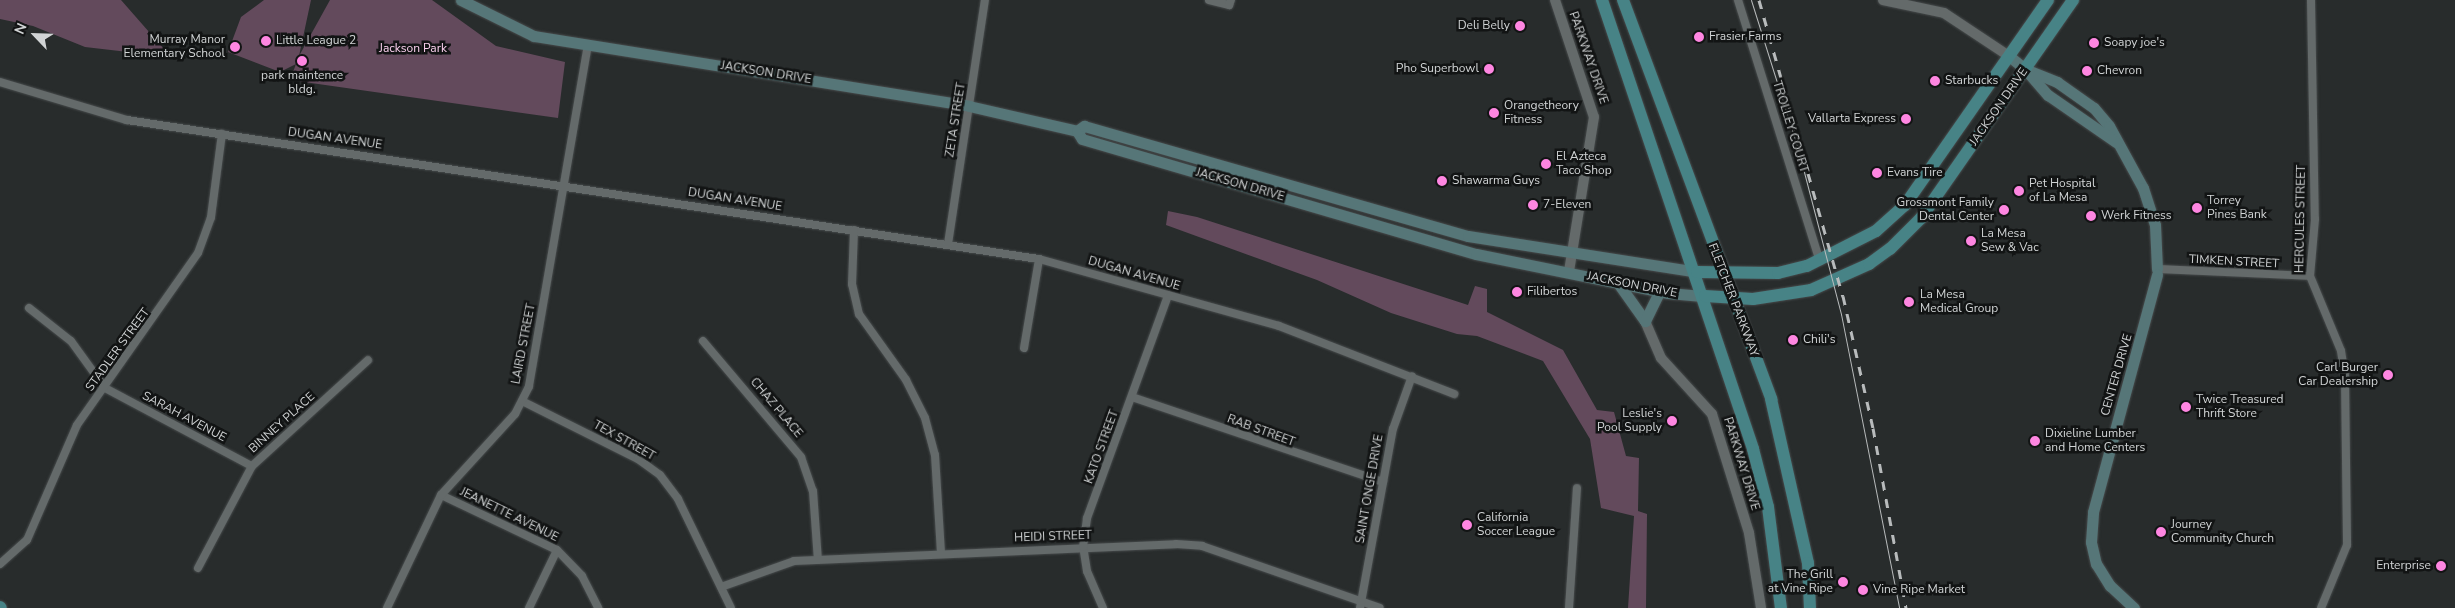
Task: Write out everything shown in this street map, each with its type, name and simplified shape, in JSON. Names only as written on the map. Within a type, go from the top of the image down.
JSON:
[{"type":"main road","name":"JACKSON DRIVE","points":[[461,0],[534,36],[969,106],[1077,131],[1082,140],[1476,254],[1659,292],[1733,298],[1811,290],[1869,264],[1890,249],[1921,218],[2073,0]]},
{"type":"main road","name":"FLETCHER PARKWAY","points":[[1602,0],[1705,296],[1768,506],[1781,608]]},
{"type":"main road","name":"FLETCHER PARKWAY","points":[[1623,0],[1771,399],[1791,477],[1808,564],[1810,608]]},
{"type":"main road","name":"JACKSON DRIVE","points":[[1077,131],[1084,126],[1468,236],[1697,272],[1724,274],[1778,273],[1820,261],[1858,245],[1905,205],[2048,0]]},
{"type":"main road","name":"CENTER DRIVE","points":[[2009,56],[2026,69],[2057,82],[2094,108],[2143,188],[2155,226],[2157,272],[2092,512],[2090,542],[2096,564],[2110,586],[2134,608]]},
{"type":"main road","points":[[1618,282],[1645,321],[1659,292]]},
{"type":"street","name":"ZETA STREET","points":[[948,244],[985,0]]},
{"type":"street","points":[[1209,0],[1230,3]]},
{"type":"street","name":"PARKWAY DRIVE","points":[[1555,0],[1594,117],[1569,272]]},
{"type":"street","name":"TROLLEY COURT","points":[[1738,0],[1820,261]]},
{"type":"street","name":"CENTER DRIVE","points":[[1883,0],[1949,15],[2009,56]]},
{"type":"street","name":"HERCULES STREET","points":[[2311,0],[2315,218],[2310,276],[2341,351],[2346,377],[2347,545],[2321,608]]},
{"type":"street","name":"LAIRD STREET","points":[[387,608],[441,495],[522,401],[588,45]]},
{"type":"street","name":"DUGAN AVENUE","points":[[0,82],[114,118],[563,184],[1039,259],[1279,326],[1412,376],[1454,394]]},
{"type":"street","name":"STADLER STREET","points":[[0,564],[27,540],[37,524],[77,425],[105,388],[198,253],[211,216],[222,134]]},
{"type":"street","points":[[854,230],[852,284],[859,314],[906,380],[928,428],[935,455],[941,554]]},
{"type":"street","points":[[1024,348],[1039,259]]},
{"type":"street","name":"TIMKEN STREET","points":[[2157,272],[2310,276]]},
{"type":"street","name":"KATO STREET","points":[[1103,608],[1087,571],[1083,547],[1087,518],[1168,295]]},
{"type":"street","points":[[29,308],[72,341],[105,388]]},
{"type":"street","name":"PARKWAY DRIVE","points":[[1645,321],[1661,358],[1712,414],[1749,533],[1761,608]]},
{"type":"street","name":"CHAZ PLACE","points":[[703,341],[801,456],[813,491],[818,560]]},
{"type":"street","name":"BINNEY PLACE","points":[[198,568],[252,466],[368,360]]},
{"type":"street","name":"SAINT ONGE DRIVE","points":[[1360,605],[1393,429],[1412,376]]},
{"type":"street","name":"SARAH AVENUE","points":[[105,388],[252,466]]},
{"type":"street","name":"RAB STREET","points":[[1132,397],[1383,482]]},
{"type":"street","name":"TEX STREET","points":[[522,401],[638,459],[660,475],[678,499],[731,608]]},
{"type":"street","points":[[1569,608],[1577,488]]},
{"type":"street","name":"JEANETTE AVENUE","points":[[441,495],[557,550],[582,576],[598,608]]},
{"type":"street","name":"HEIDI STREET","points":[[721,587],[770,567],[818,560],[1083,547],[1202,546],[1360,605],[1380,608]]},
{"type":"street","points":[[529,608],[557,550]]},
{"type":"green space","points":[[0,0],[121,0],[171,57],[85,47],[33,26],[0,19]]},
{"type":"green space","name":"Jackson Park","points":[[264,0],[311,0],[299,56],[330,0],[432,0],[496,46],[565,62],[558,118],[290,80],[296,64],[280,72],[228,52],[241,17]]},
{"type":"green space","points":[[1168,211],[1197,217],[1468,305],[1475,286],[1487,289],[1487,312],[1563,350],[1597,410],[1614,412],[1626,456],[1639,458],[1638,511],[1647,514],[1646,608],[1628,608],[1634,516],[1601,508],[1590,439],[1543,361],[1477,336],[1457,334],[1391,313],[1317,280],[1166,225]]},
{"type":"tram line","points":[[1751,0],[1798,149],[1841,314],[1899,608]]},
{"type":"railway","points":[[1759,0],[1843,296],[1873,428],[1906,608]]},
{"type":"place","name":"Deli Belly","points":[[1520,26]]},
{"type":"place","name":"Frasier Farms","points":[[1699,37]]},
{"type":"place","name":"Little League 2","points":[[266,41]]},
{"type":"place","name":"Soapy joe's","points":[[2094,43]]},
{"type":"place","name":"Murray Manor Elementary School","points":[[235,47]]},
{"type":"place","name":"park maintence bldg.","points":[[302,61]]},
{"type":"place","name":"Pho Superbowl","points":[[1489,69]]},
{"type":"place","name":"Chevron","points":[[2087,71]]},
{"type":"place","name":"Starbucks","points":[[1935,81]]},
{"type":"place","name":"Orangetheory Fitness","points":[[1494,113]]},
{"type":"place","name":"Vallarta Express","points":[[1906,119]]},
{"type":"place","name":"El Azteca Taco Shop","points":[[1546,164]]},
{"type":"place","name":"Evans Tire","points":[[1877,173]]},
{"type":"place","name":"Shawarma Guys","points":[[1442,181]]},
{"type":"place","name":"Pet Hospital of La Mesa","points":[[2019,191]]},
{"type":"place","name":"7-Eleven","points":[[1533,205]]},
{"type":"place","name":"Torrey Pines Bank","points":[[2197,208]]},
{"type":"place","name":"Grossmont Family Dental Center","points":[[2004,210]]},
{"type":"place","name":"Werk Fitness","points":[[2091,216]]},
{"type":"place","name":"La Mesa Sew & Vac","points":[[1971,241]]},
{"type":"place","name":"Filibertos","points":[[1517,292]]},
{"type":"place","name":"La Mesa Medical Group","points":[[1909,302]]},
{"type":"place","name":"Chili's","points":[[1793,340]]},
{"type":"place","name":"Carl Burger Car Dealership","points":[[2388,375]]},
{"type":"place","name":"Twice Treasured Thrift Store","points":[[2186,407]]},
{"type":"place","name":"Leslie's Pool Supply","points":[[1672,421]]},
{"type":"place","name":"Dixieline Lumber and Home Centers","points":[[2035,441]]},
{"type":"place","name":"California Soccer League","points":[[1467,525]]},
{"type":"place","name":"Journey Community Church","points":[[2161,532]]},
{"type":"place","name":"Enterprise","points":[[2441,566]]},
{"type":"place","name":"The Grill at Vine Ripe","points":[[1843,582]]},
{"type":"place","name":"Vine Ripe Market","points":[[1863,590]]}]
